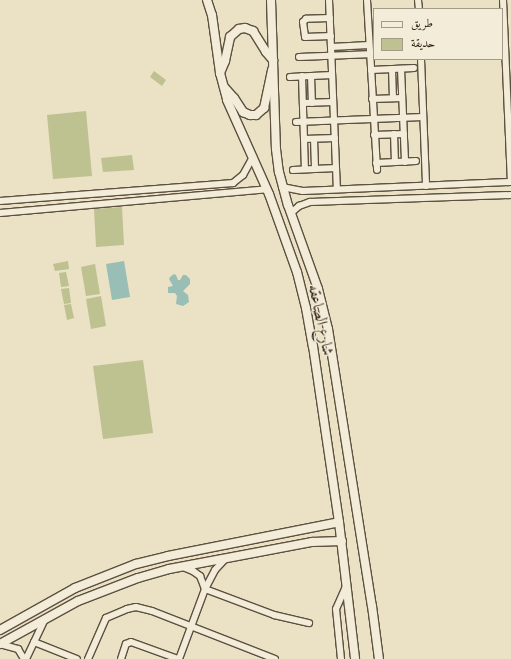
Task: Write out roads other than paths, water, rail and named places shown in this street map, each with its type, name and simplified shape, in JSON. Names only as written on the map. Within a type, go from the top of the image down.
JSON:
[{"type":"street","name":"شارع الصاعقه","points":[[207,0],[212,15],[223,86],[238,126],[267,189],[296,272],[307,313],[342,541],[355,659]]},
{"type":"street","name":"شارع الصاعقه","points":[[271,0],[276,149],[282,187],[314,276],[328,329],[379,659]]},
{"type":"street","points":[[329,0],[337,189]]},
{"type":"street","points":[[366,0],[371,16],[369,45],[372,54],[371,70],[376,170]]},
{"type":"street","points":[[282,187],[303,191],[511,182],[508,68],[503,0]]},
{"type":"street","points":[[330,18],[306,19],[303,22],[305,37],[331,36]]},
{"type":"street","points":[[220,73],[230,37],[239,29],[245,28],[253,31],[273,63],[264,105],[258,114],[250,115],[243,112],[234,98],[223,86]]},
{"type":"street","points":[[331,47],[369,45]]},
{"type":"street","points":[[299,57],[372,54]]},
{"type":"street","points":[[421,60],[426,186]]},
{"type":"street","points":[[401,68],[405,162]]},
{"type":"street","points":[[371,70],[414,68]]},
{"type":"street","points":[[392,69],[393,98]]},
{"type":"street","points":[[290,76],[332,75]]},
{"type":"street","points":[[302,76],[306,169]]},
{"type":"street","points":[[311,76],[312,103]]},
{"type":"street","points":[[372,99],[402,98]]},
{"type":"street","points":[[303,103],[333,102]]},
{"type":"street","points":[[296,122],[423,117]]},
{"type":"street","points":[[394,134],[395,162]]},
{"type":"street","points":[[374,135],[404,134]]},
{"type":"street","points":[[304,139],[335,138]]},
{"type":"street","points":[[314,139],[315,169]]},
{"type":"street","points":[[0,201],[140,189],[225,184],[237,181],[246,172],[253,157]]},
{"type":"street","points":[[376,163],[416,161]]},
{"type":"street","points":[[293,170],[336,168]]},
{"type":"street","points":[[237,181],[241,186],[242,192]]},
{"type":"street","points":[[0,212],[267,189]]},
{"type":"street","points":[[303,191],[301,198],[306,203]]},
{"type":"street","points":[[291,213],[306,203],[373,199],[511,195]]},
{"type":"street","points":[[0,630],[75,588],[136,564],[168,556],[339,522]]},
{"type":"street","points":[[0,644],[78,601],[108,588],[148,575],[226,558],[318,541],[342,541]]},
{"type":"street","points":[[121,659],[126,644],[131,642],[179,659],[205,589],[215,570],[226,558]]},
{"type":"street","points":[[183,567],[200,576],[205,589],[274,615],[309,623]]},
{"type":"street","points":[[341,659],[336,610],[347,584]]},
{"type":"street","points":[[88,659],[106,618],[127,609],[143,608],[275,659]]},
{"type":"street","points":[[0,644],[18,649],[25,659],[45,619]]},
{"type":"street","points":[[34,642],[78,659]]},
{"type":"water","points":[[124,261],[130,297],[112,300],[106,264]]},
{"type":"water","points":[[174,274],[178,280],[180,280],[183,275],[186,275],[190,279],[190,284],[183,291],[188,295],[189,302],[183,306],[176,304],[177,296],[175,293],[168,293],[168,287],[173,286],[169,279]]}]
